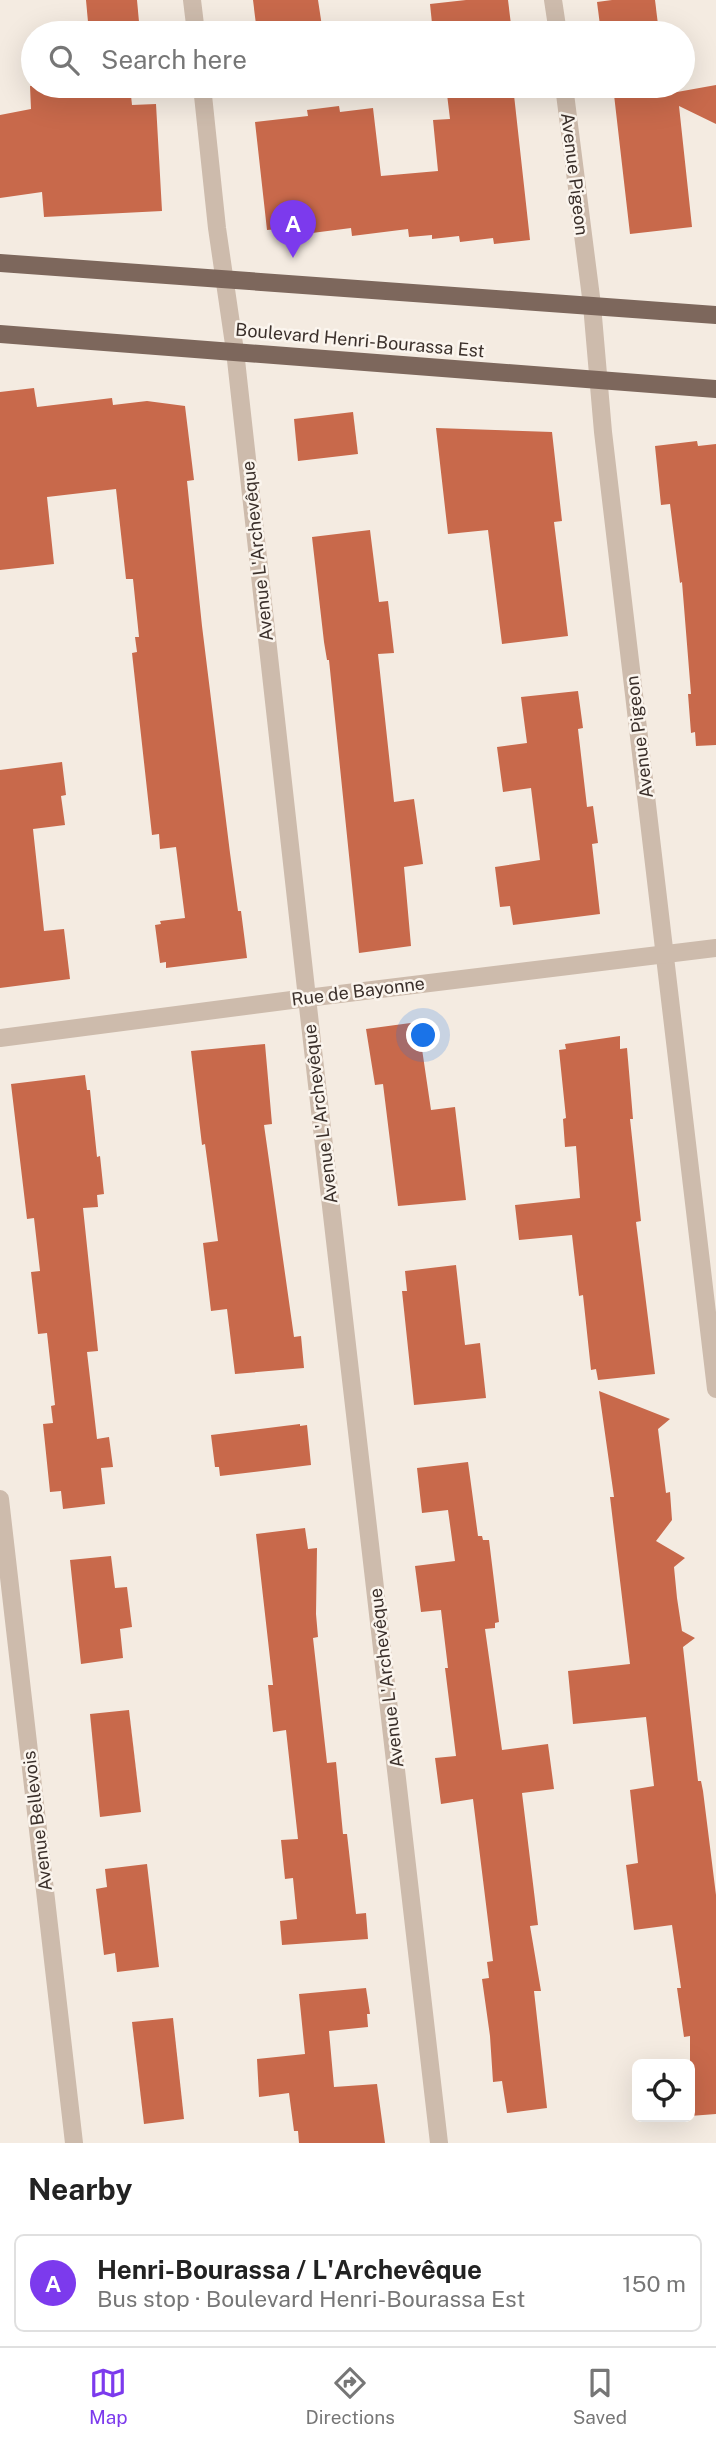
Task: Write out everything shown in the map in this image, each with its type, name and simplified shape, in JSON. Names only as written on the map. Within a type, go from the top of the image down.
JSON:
[{"type":"main road","points":[[0,263],[716,315]]},
{"type":"main road","name":"Boulevard Henri-Bourassa Est","points":[[0,334],[716,389]]},
{"type":"street","points":[[192,0],[195,21]]},
{"type":"street","points":[[554,0],[557,21]]},
{"type":"street","name":"Avenue L'Archevêque","points":[[203,98],[224,281],[235,351],[439,2143]]},
{"type":"street","name":"Avenue Pigeon","points":[[566,98],[592,305],[603,432],[716,1389]]},
{"type":"street","name":"Rue de Bayonne","points":[[0,1038],[716,948]]},
{"type":"street","name":"Avenue Bellevois","points":[[0,1499],[75,2143]]},
{"type":"building","points":[[86,0],[137,0],[139,21],[88,21]]},
{"type":"building","points":[[253,0],[318,0],[321,21],[256,21]]},
{"type":"building","points":[[466,0],[508,0],[511,21],[432,21],[430,4]]},
{"type":"building","points":[[655,0],[658,21],[599,21],[597,2]]},
{"type":"building","points":[[716,85],[716,124],[679,106],[692,227],[630,234],[614,98],[695,98],[695,89]]},
{"type":"building","points":[[31,98],[131,98],[132,105],[156,104],[162,211],[44,217],[42,192],[0,198],[0,115],[31,109]]},
{"type":"building","points":[[447,98],[514,98],[530,240],[494,244],[493,238],[460,242],[459,236],[432,239],[432,235],[409,237],[408,229],[352,236],[351,228],[312,233],[267,230],[255,122],[308,116],[307,110],[339,106],[340,112],[373,108],[381,176],[438,171],[433,120],[450,119]]},
{"type":"building","points":[[34,388],[37,407],[112,398],[113,405],[147,401],[185,406],[194,480],[187,481],[202,626],[230,853],[247,958],[166,968],[166,962],[160,963],[155,925],[161,924],[160,921],[185,918],[176,847],[160,849],[159,834],[152,835],[132,653],[137,652],[135,637],[139,637],[133,579],[126,579],[116,489],[47,497],[54,564],[0,570],[0,392]]},
{"type":"building","points":[[353,412],[358,454],[298,461],[294,419]]},
{"type":"building","points":[[436,428],[552,432],[562,521],[554,522],[568,636],[502,644],[488,530],[448,534]]},
{"type":"building","points":[[697,441],[698,446],[716,444],[716,745],[696,746],[695,732],[691,733],[688,694],[691,694],[682,582],[680,583],[670,504],[661,505],[655,446]]},
{"type":"building","points":[[370,530],[379,602],[388,601],[394,653],[378,654],[394,802],[414,799],[423,864],[404,867],[411,946],[359,953],[329,660],[324,642],[312,537]]},
{"type":"building","points":[[578,691],[583,728],[578,729],[587,807],[593,806],[598,843],[592,844],[600,914],[513,925],[510,906],[500,907],[495,867],[540,860],[531,788],[503,792],[497,747],[527,743],[521,697]]},
{"type":"building","points":[[62,762],[66,795],[61,796],[65,825],[33,829],[44,931],[64,929],[70,979],[0,988],[0,770]]},
{"type":"building","points":[[418,1022],[431,1110],[455,1107],[466,1200],[398,1206],[383,1084],[375,1085],[366,1029]]},
{"type":"building","points":[[620,1036],[620,1049],[627,1048],[633,1119],[630,1119],[641,1221],[636,1222],[655,1374],[598,1380],[596,1369],[591,1370],[583,1295],[579,1296],[572,1235],[519,1240],[515,1205],[580,1198],[576,1146],[565,1147],[563,1119],[566,1118],[559,1050],[566,1049],[565,1044]]},
{"type":"building","points":[[265,1044],[272,1124],[264,1125],[294,1337],[301,1336],[304,1368],[235,1374],[227,1309],[211,1311],[203,1243],[218,1241],[205,1144],[202,1145],[191,1051]]},
{"type":"building","points":[[85,1075],[87,1090],[90,1090],[104,1194],[97,1195],[98,1207],[83,1208],[98,1351],[87,1352],[97,1439],[109,1437],[113,1467],[101,1468],[105,1504],[63,1509],[61,1491],[50,1492],[43,1424],[53,1423],[51,1406],[55,1405],[47,1333],[38,1334],[31,1272],[40,1271],[34,1218],[27,1219],[11,1084]]},
{"type":"building","points":[[456,1265],[465,1345],[480,1343],[486,1398],[414,1405],[402,1291],[407,1291],[405,1271]]},
{"type":"building","points":[[599,1391],[670,1419],[658,1429],[666,1493],[670,1492],[672,1520],[656,1541],[685,1558],[674,1567],[677,1598],[682,1631],[695,1638],[683,1647],[698,1781],[701,1781],[703,1791],[716,1895],[716,2114],[695,2116],[695,2059],[690,2059],[690,2036],[684,2037],[677,1988],[681,1988],[672,1925],[634,1930],[626,1865],[638,1863],[630,1790],[654,1786],[646,1717],[573,1724],[568,1671],[630,1664],[610,1497],[614,1497]]},
{"type":"building","points":[[307,1425],[311,1465],[220,1476],[219,1467],[215,1467],[211,1435]]},
{"type":"building","points":[[468,1462],[478,1536],[489,1540],[499,1622],[495,1623],[495,1628],[485,1629],[502,1750],[548,1744],[554,1789],[522,1793],[538,1925],[530,1926],[541,1991],[534,1991],[547,2108],[507,2113],[502,2081],[493,2082],[482,1979],[489,1978],[487,1962],[493,1961],[473,1799],[441,1804],[435,1758],[456,1756],[445,1668],[448,1668],[441,1610],[421,1612],[415,1566],[455,1561],[448,1510],[422,1513],[417,1468]]},
{"type":"building","points":[[305,1528],[308,1549],[317,1548],[318,1637],[313,1638],[327,1763],[336,1762],[343,1834],[347,1834],[356,1914],[366,1913],[368,1939],[282,1945],[280,1921],[297,1919],[293,1878],[285,1879],[281,1840],[298,1839],[286,1730],[273,1732],[268,1685],[273,1685],[256,1534]]},
{"type":"building","points":[[111,1556],[115,1588],[127,1587],[132,1627],[120,1629],[123,1658],[81,1664],[70,1560]]},
{"type":"building","points":[[129,1710],[141,1812],[100,1817],[90,1714]]},
{"type":"building","points":[[147,1864],[159,1967],[117,1972],[115,1953],[104,1955],[96,1889],[107,1887],[105,1869]]},
{"type":"building","points":[[366,1988],[370,2014],[367,2014],[368,2027],[329,2031],[334,2087],[377,2084],[385,2143],[299,2143],[298,2131],[294,2131],[289,2093],[259,2097],[257,2059],[305,2054],[299,1994]]},
{"type":"building","points":[[173,2018],[184,2119],[144,2124],[132,2022]]},
{"type":"place","name":"Henri-Bourassa / L'Archevêque","points":[[293,258]]}]
